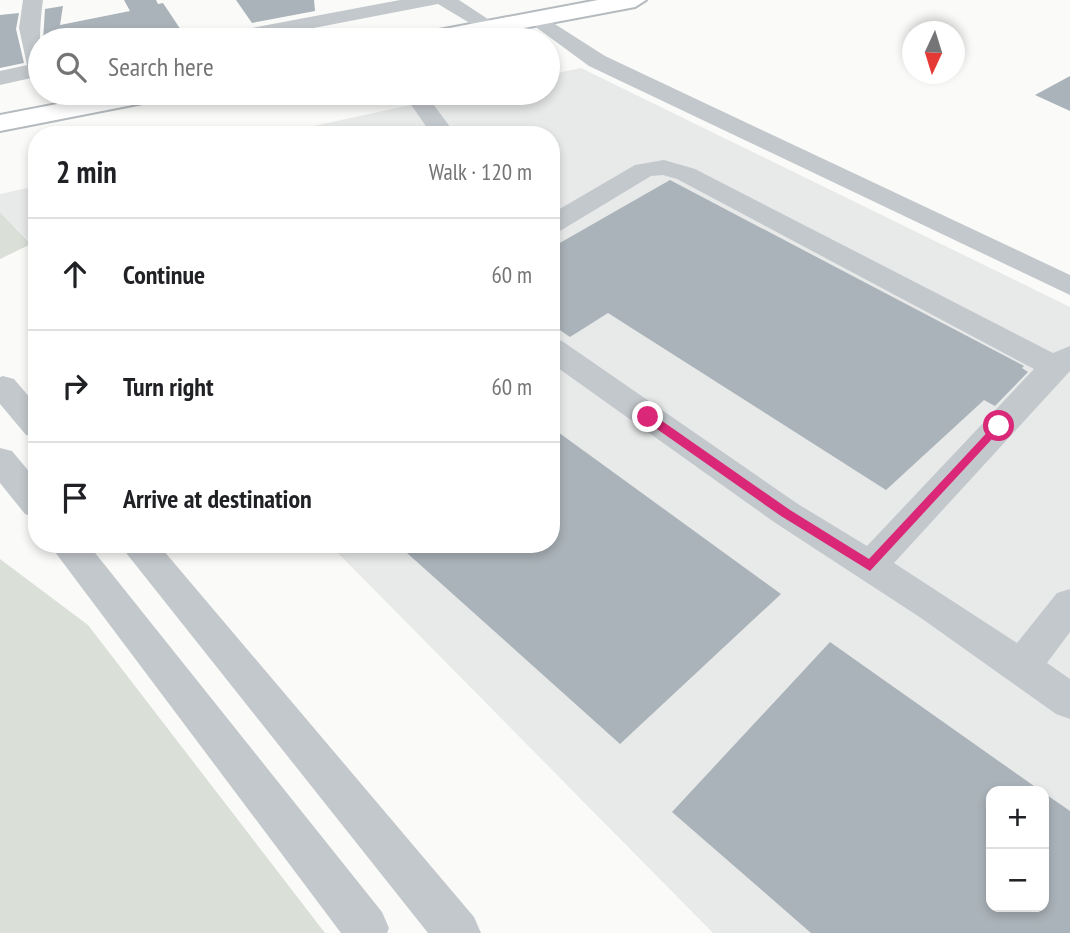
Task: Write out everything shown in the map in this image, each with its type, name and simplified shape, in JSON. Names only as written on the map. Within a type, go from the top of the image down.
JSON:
[{"type":"main road","points":[[486,28],[635,0]]},
{"type":"main road","points":[[0,123],[92,105]]},
{"type":"street","points":[[29,28],[33,0]]},
{"type":"street","points":[[284,28],[432,0]]},
{"type":"street","points":[[445,0],[491,27]]},
{"type":"street","points":[[536,18],[550,28]]},
{"type":"street","points":[[560,35],[597,61],[1070,286]]},
{"type":"street","points":[[0,78],[28,72]]},
{"type":"street","points":[[423,105],[438,126]]},
{"type":"street","points":[[560,220],[644,170],[664,167],[686,174],[1062,361],[870,566]]},
{"type":"street","points":[[560,354],[786,513],[870,566],[1070,701]]},
{"type":"street","points":[[3,387],[28,416]]},
{"type":"street","points":[[0,460],[28,494]]},
{"type":"street","points":[[74,553],[213,736],[366,928]]},
{"type":"street","points":[[144,553],[458,933]]},
{"type":"street","points":[[1021,667],[1070,604]]},
{"type":"shaded area","points":[[581,68],[1070,307],[1070,933],[713,933],[338,553],[560,553],[560,126],[314,126],[411,105],[560,105],[560,72]]},
{"type":"shaded area","points":[[28,188],[28,240],[0,212],[0,194]]},
{"type":"shaded area","points":[[0,212],[28,241],[28,245],[0,259]]},
{"type":"shaded area","points":[[0,559],[88,625],[325,933],[0,933]]},
{"type":"building","points":[[124,0],[156,0],[158,4],[163,3],[180,28],[44,28],[45,9],[63,6],[60,25],[130,11]]},
{"type":"building","points":[[236,0],[314,0],[315,11],[252,23]]},
{"type":"building","points":[[19,13],[16,29],[24,63],[0,68],[0,15]]},
{"type":"building","points":[[1070,76],[1070,111],[1035,95]]},
{"type":"building","points":[[670,180],[1024,366],[1022,368],[1028,372],[995,406],[984,400],[886,490],[608,313],[570,337],[560,330],[560,243]]},
{"type":"building","points":[[560,434],[781,594],[620,744],[407,553],[560,553]]},
{"type":"building","points":[[830,642],[1034,786],[986,786],[986,912],[1049,912],[1049,796],[1070,811],[1070,933],[811,933],[672,812]]},
{"type":"route","points":[[648,417],[786,513],[870,566],[999,426]]}]
